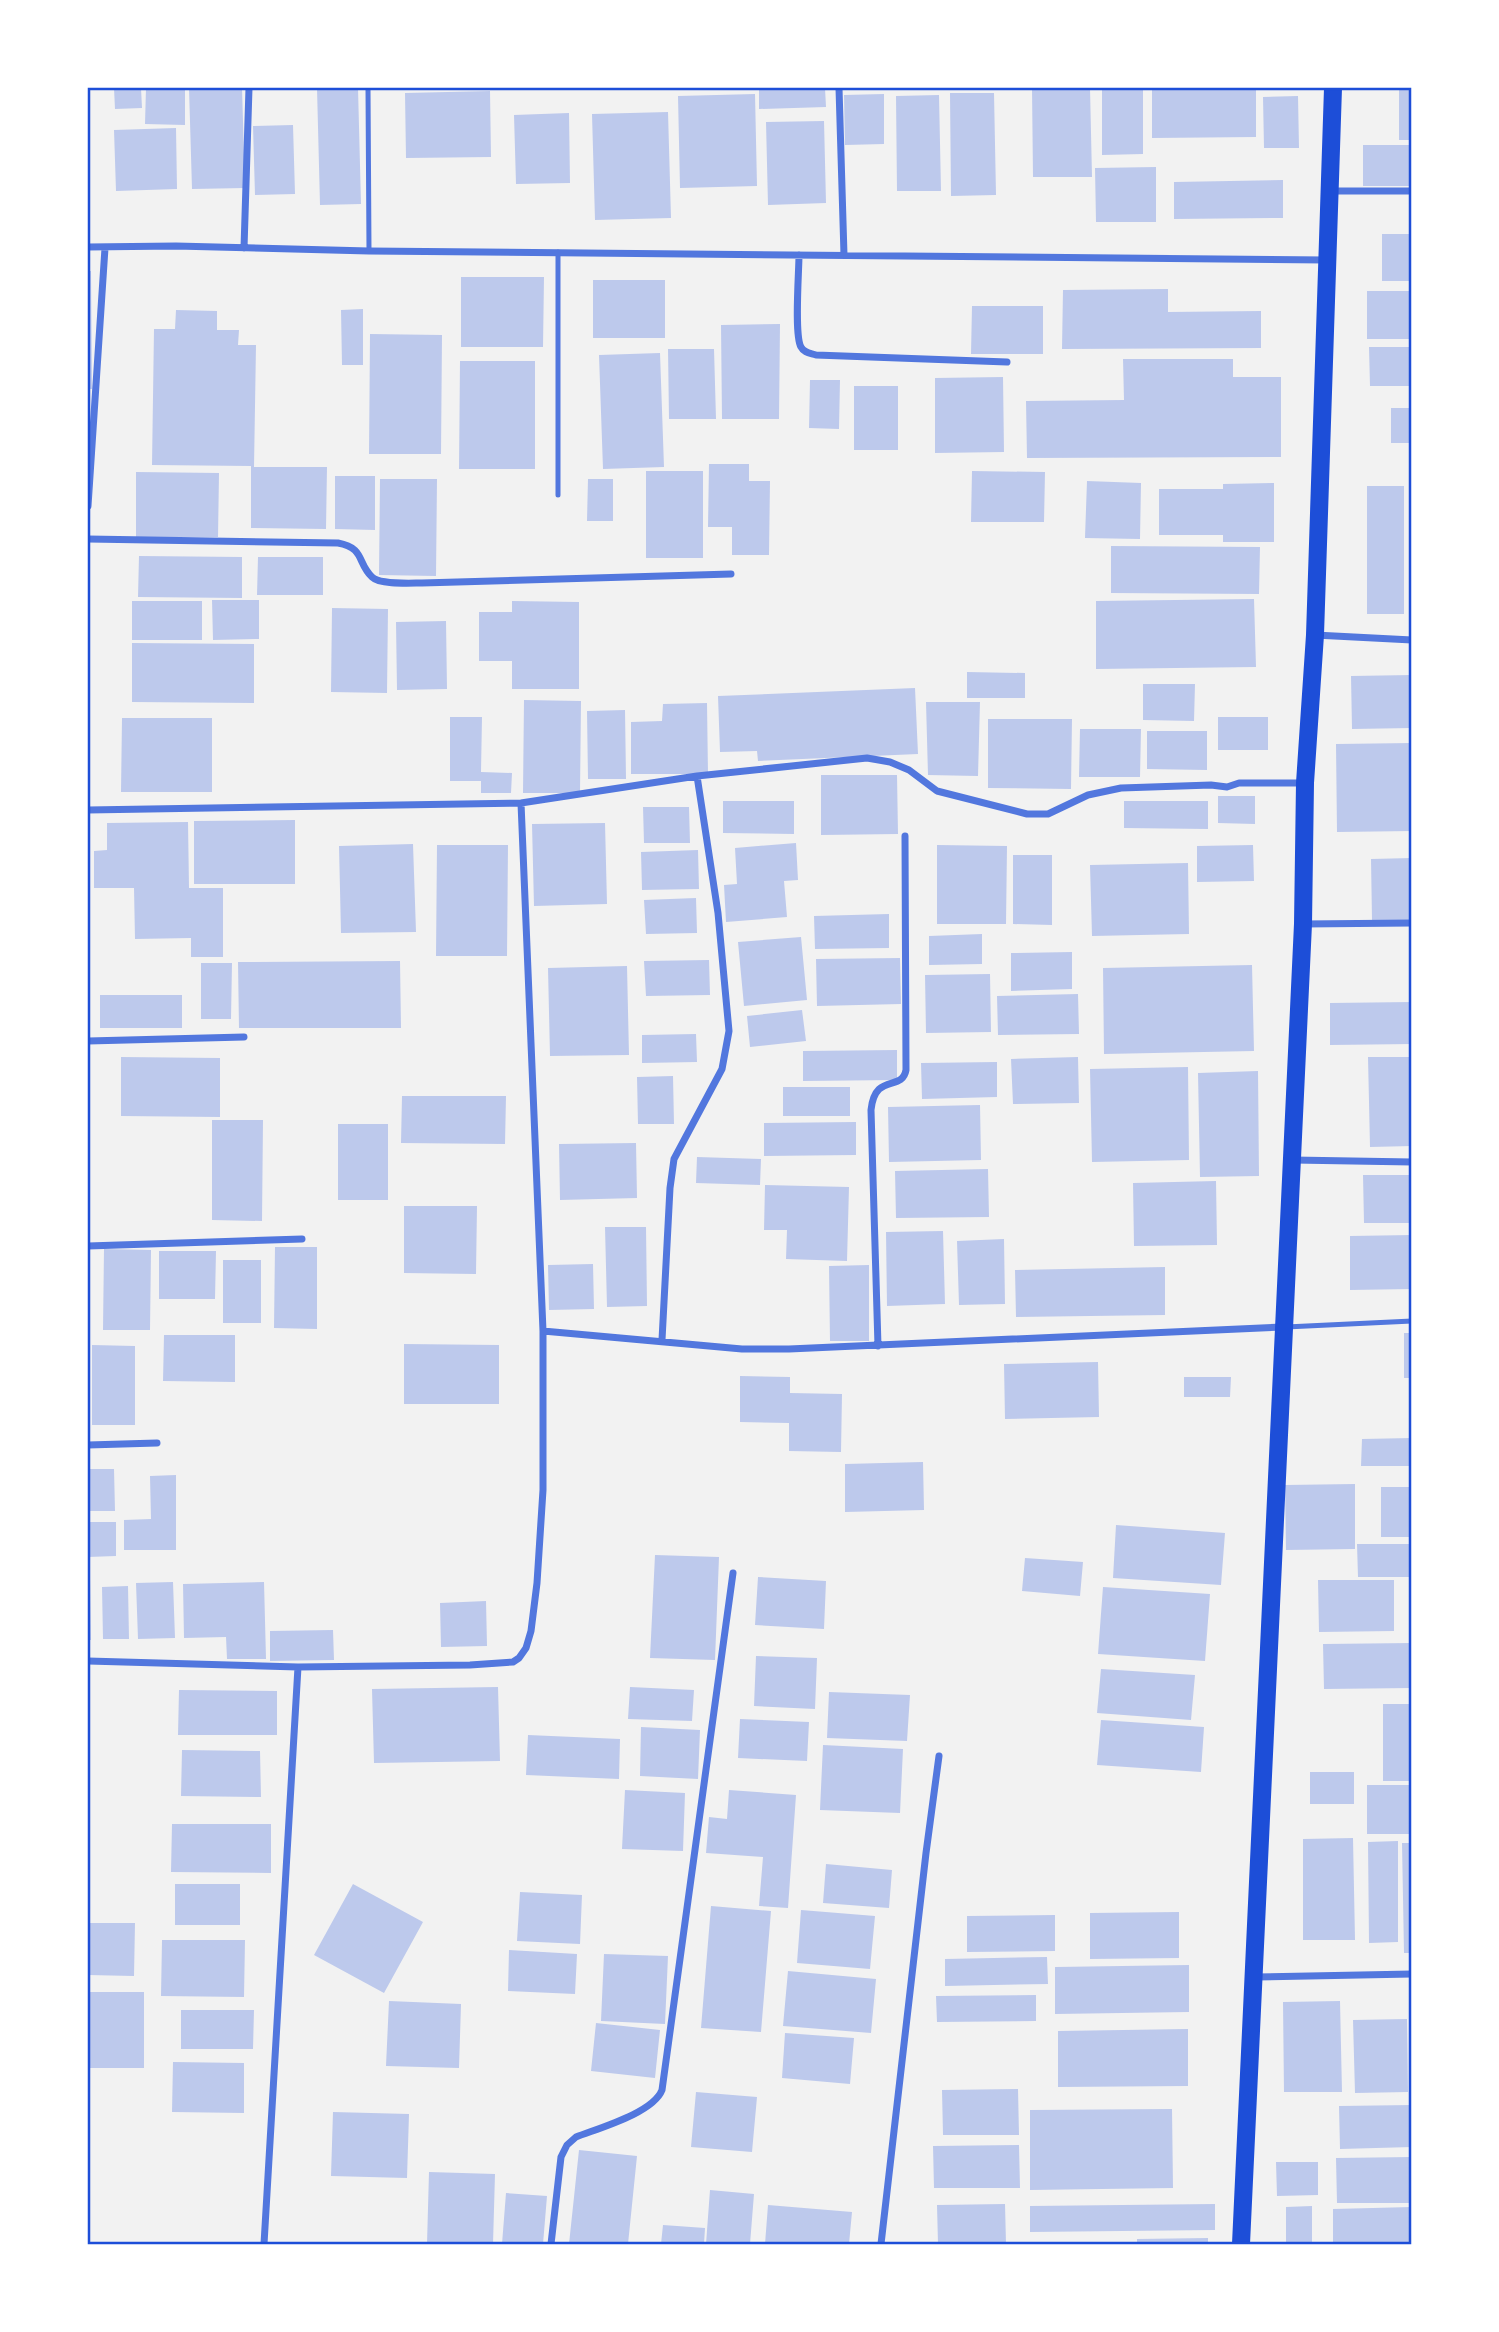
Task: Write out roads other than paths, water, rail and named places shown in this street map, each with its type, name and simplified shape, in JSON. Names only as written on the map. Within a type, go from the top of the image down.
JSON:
[{"type":"main road","points":[[1241,2245],[1303,924],[1305,783],[1315,635],[1333,88]]},
{"type":"street","points":[[244,248],[249,88]]},
{"type":"street","points":[[839,88],[844,256]]},
{"type":"street","points":[[1330,191],[1412,191]]},
{"type":"street","points":[[88,247],[1326,260]]},
{"type":"street","points":[[88,506],[106,248]]},
{"type":"street","points":[[799,255],[798,333],[800,347],[804,352],[816,355],[1007,362]]},
{"type":"street","points":[[88,539],[338,543],[354,549],[372,578],[383,582],[731,574]]},
{"type":"street","points":[[1315,635],[1412,640]]},
{"type":"street","points":[[88,810],[521,803],[697,776],[866,758],[890,762],[909,770],[937,791],[1027,814],[1048,814],[1088,795],[1121,788],[1305,783]]},
{"type":"street","points":[[662,1340],[674,1158],[722,1069],[729,1031],[718,914],[697,776]]},
{"type":"street","points":[[88,1661],[298,1667],[501,1664],[513,1662],[523,1653],[531,1631],[541,1516],[543,1331],[521,803]]},
{"type":"street","points":[[878,1346],[871,1110],[872,1098],[879,1087],[901,1080],[906,1070],[905,836]]},
{"type":"street","points":[[1303,924],[1412,923]]},
{"type":"street","points":[[88,1041],[244,1037]]},
{"type":"street","points":[[1291,1160],[1412,1162]]},
{"type":"street","points":[[88,1246],[302,1240]]},
{"type":"street","points":[[543,1331],[742,1349],[878,1346],[1283,1327]]},
{"type":"street","points":[[88,1445],[158,1443]]},
{"type":"street","points":[[551,2245],[561,2157],[567,2145],[576,2137],[648,2108],[660,2097],[662,2090],[733,1573]]},
{"type":"street","points":[[264,2245],[298,1667]]},
{"type":"street","points":[[881,2245],[939,1756]]},
{"type":"street","points":[[1254,1977],[1412,1974]]},
{"type":"lane","points":[[368,88],[369,251]]},
{"type":"lane","points":[[558,252],[558,495]]},
{"type":"lane","points":[[1283,1327],[1412,1321]]}]
